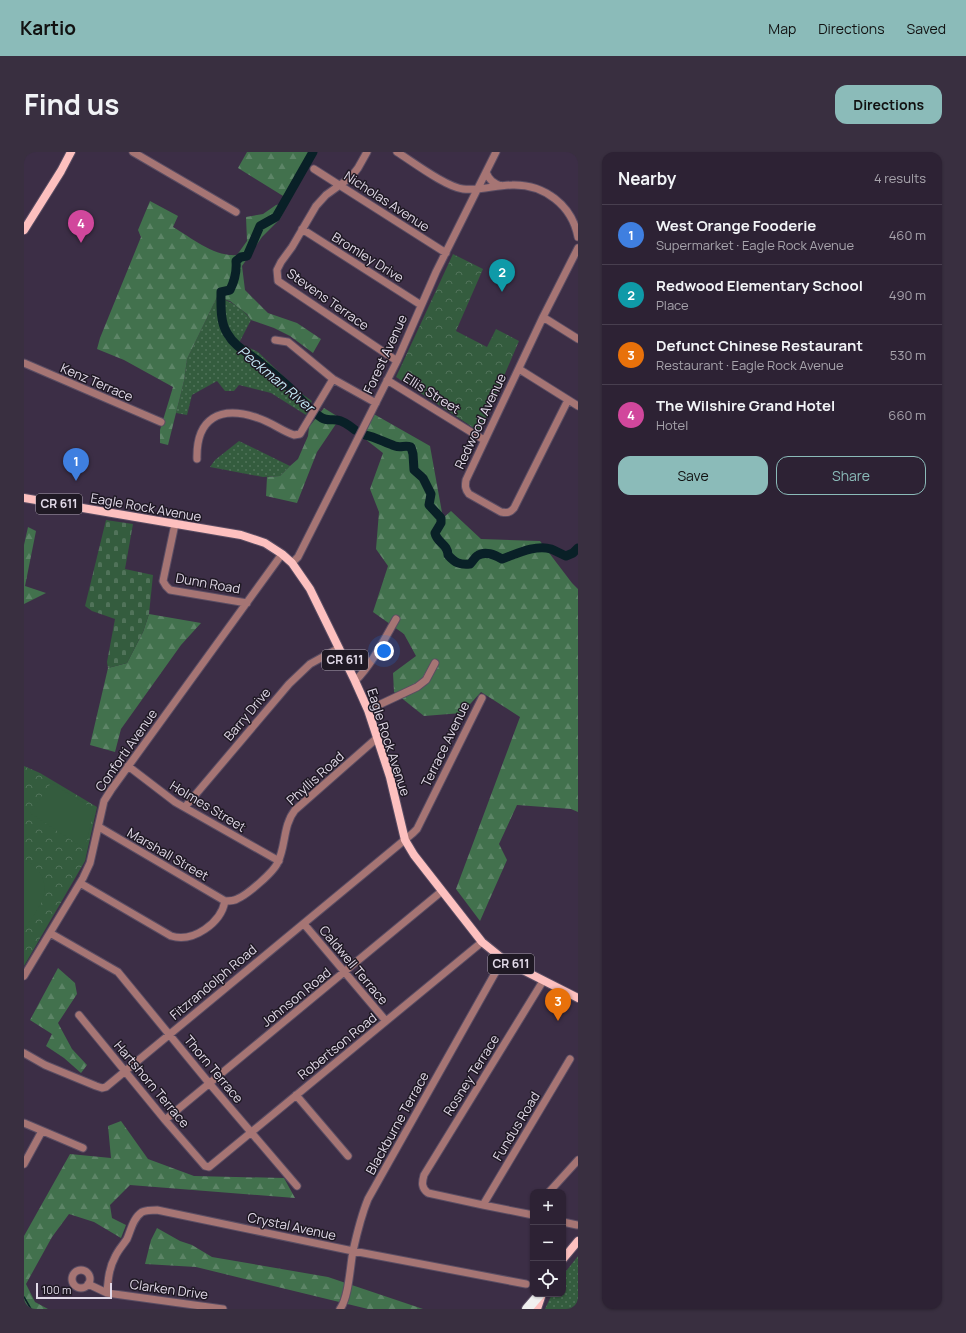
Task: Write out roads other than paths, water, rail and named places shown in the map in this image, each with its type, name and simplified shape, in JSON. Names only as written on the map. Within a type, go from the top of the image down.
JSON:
[{"type":"highway","points":[[527,1309],[538,1297]]},
{"type":"main road","points":[[24,230],[72,152]]},
{"type":"main road","name":"Eagle Rock Avenue","points":[[24,498],[250,538],[265,543],[282,554],[292,563],[310,589],[355,680],[368,710],[390,777],[404,840],[482,942],[502,959],[578,998]]},
{"type":"main road","points":[[566,1255],[578,1241]]},
{"type":"main road","points":[[532,1309],[539,1297]]},
{"type":"main road","points":[[537,1309],[540,1297]]},
{"type":"street","points":[[133,152],[236,212]]},
{"type":"street","name":"Stevens Terrace","points":[[366,152],[358,168],[340,185],[326,195],[316,206],[277,270],[278,282],[397,361]]},
{"type":"street","points":[[397,152],[448,184],[463,189],[520,185],[534,187],[548,193],[569,214],[576,228],[578,237]]},
{"type":"street","name":"Forest Avenue","points":[[292,563],[298,557],[397,361],[421,305],[496,152]]},
{"type":"street","name":"Nicholas Avenue","points":[[314,169],[446,253]]},
{"type":"street","points":[[486,172],[492,182],[501,186]]},
{"type":"street","points":[[569,214],[578,218]]},
{"type":"street","name":"Bromley Drive","points":[[302,230],[421,305]]},
{"type":"street","name":"Redwood Avenue","points":[[568,400],[511,512],[501,512],[469,494],[466,490],[466,480],[543,317],[578,248]]},
{"type":"street","points":[[543,317],[578,339]]},
{"type":"street","points":[[275,340],[288,342],[333,379],[376,403]]},
{"type":"street","name":"Kenz Terrace","points":[[24,364],[161,422]]},
{"type":"street","points":[[519,369],[578,406]]},
{"type":"street","points":[[197,459],[197,446],[200,434],[205,425],[218,415],[228,412],[249,415],[270,423],[294,435],[298,435],[302,432],[333,379]]},
{"type":"street","name":"Ellis Street","points":[[387,380],[484,440]]},
{"type":"street","name":"Dunn Road","points":[[175,524],[163,581],[166,586],[170,590],[247,603]]},
{"type":"street","name":"Conforti Avenue","points":[[24,976],[80,883],[90,863],[104,801],[282,554]]},
{"type":"street","points":[[355,680],[360,676],[379,648],[396,619]]},
{"type":"street","name":"Barry Drive","points":[[184,807],[289,684],[310,664],[339,648]]},
{"type":"street","points":[[368,710],[417,687],[426,680],[435,663]]},
{"type":"street","name":"Terrace Avenue","points":[[404,840],[417,829],[482,698]]},
{"type":"street","name":"Phyllis Road","points":[[225,901],[237,899],[259,883],[275,868],[279,861],[290,817],[295,810],[377,738]]},
{"type":"street","name":"Holmes Street","points":[[128,766],[176,802],[279,861]]},
{"type":"street","name":"Marshall Street","points":[[99,827],[225,901]]},
{"type":"street","name":"Fitzrandolph Road","points":[[24,1053],[99,1087],[106,1087],[404,840]]},
{"type":"street","points":[[80,883],[171,936],[177,938],[203,930],[215,922],[224,908],[225,901]]},
{"type":"street","name":"Johnson Road","points":[[165,1120],[442,891]]},
{"type":"street","name":"Caldwell Terrace","points":[[304,924],[386,1021]]},
{"type":"street","name":"Thorn Terrace","points":[[50,932],[118,972],[209,1083],[297,1186]]},
{"type":"street","name":"Robertson Road","points":[[207,1167],[209,1167],[251,1133],[482,942]]},
{"type":"street","name":"Blackburne Terrace","points":[[340,1309],[343,1306],[346,1295],[353,1251],[361,1215],[368,1199],[502,959]]},
{"type":"street","name":"Rosney Terrace","points":[[483,1205],[428,1193],[422,1186],[422,1182],[424,1175],[543,981]]},
{"type":"street","name":"Hartshorn Terrace","points":[[80,1015],[165,1120],[207,1167]]},
{"type":"street","name":"Fundus Road","points":[[483,1205],[570,1059]]},
{"type":"street","points":[[296,1095],[348,1156]]},
{"type":"street","points":[[24,1122],[83,1148]]},
{"type":"street","points":[[24,1164],[42,1131]]},
{"type":"street","points":[[552,1189],[578,1160]]},
{"type":"street","points":[[483,1205],[530,1213]]},
{"type":"street","name":"Crystal Avenue","points":[[107,1293],[108,1277],[114,1258],[138,1216],[144,1211],[150,1210],[526,1284]]},
{"type":"street","points":[[566,1223],[577,1225]]},
{"type":"street","name":"Clarken Drive","points":[[88,1284],[107,1293],[224,1309]]},
{"type":"waterway","name":"Peckman River","points":[[313,152],[276,217],[260,226],[247,256],[241,257],[236,261],[235,276],[230,290],[221,292],[222,319],[225,329],[231,339],[281,380],[313,412],[324,419],[342,421],[355,430]]},
{"type":"waterway","name":"Peckman River","points":[[365,435],[395,446],[411,447],[414,470],[423,478],[431,494],[429,505],[441,518],[441,523],[435,533],[436,536],[448,551],[448,555],[455,562],[460,564],[470,564],[476,557],[483,553],[487,553],[502,559],[526,550],[539,548],[551,549],[566,556],[573,553],[578,548]]},
{"type":"waterway","points":[[24,1297],[31,1309]]},
{"type":"place","name":"The Wilshire Grand Hotel","points":[[81,243]]},
{"type":"place","name":"Redwood Elementary School","points":[[502,292]]},
{"type":"place","name":"West Orange Fooderie","points":[[76,481]]},
{"type":"place","name":"Defunct Chinese Restaurant","points":[[558,1021]]}]
